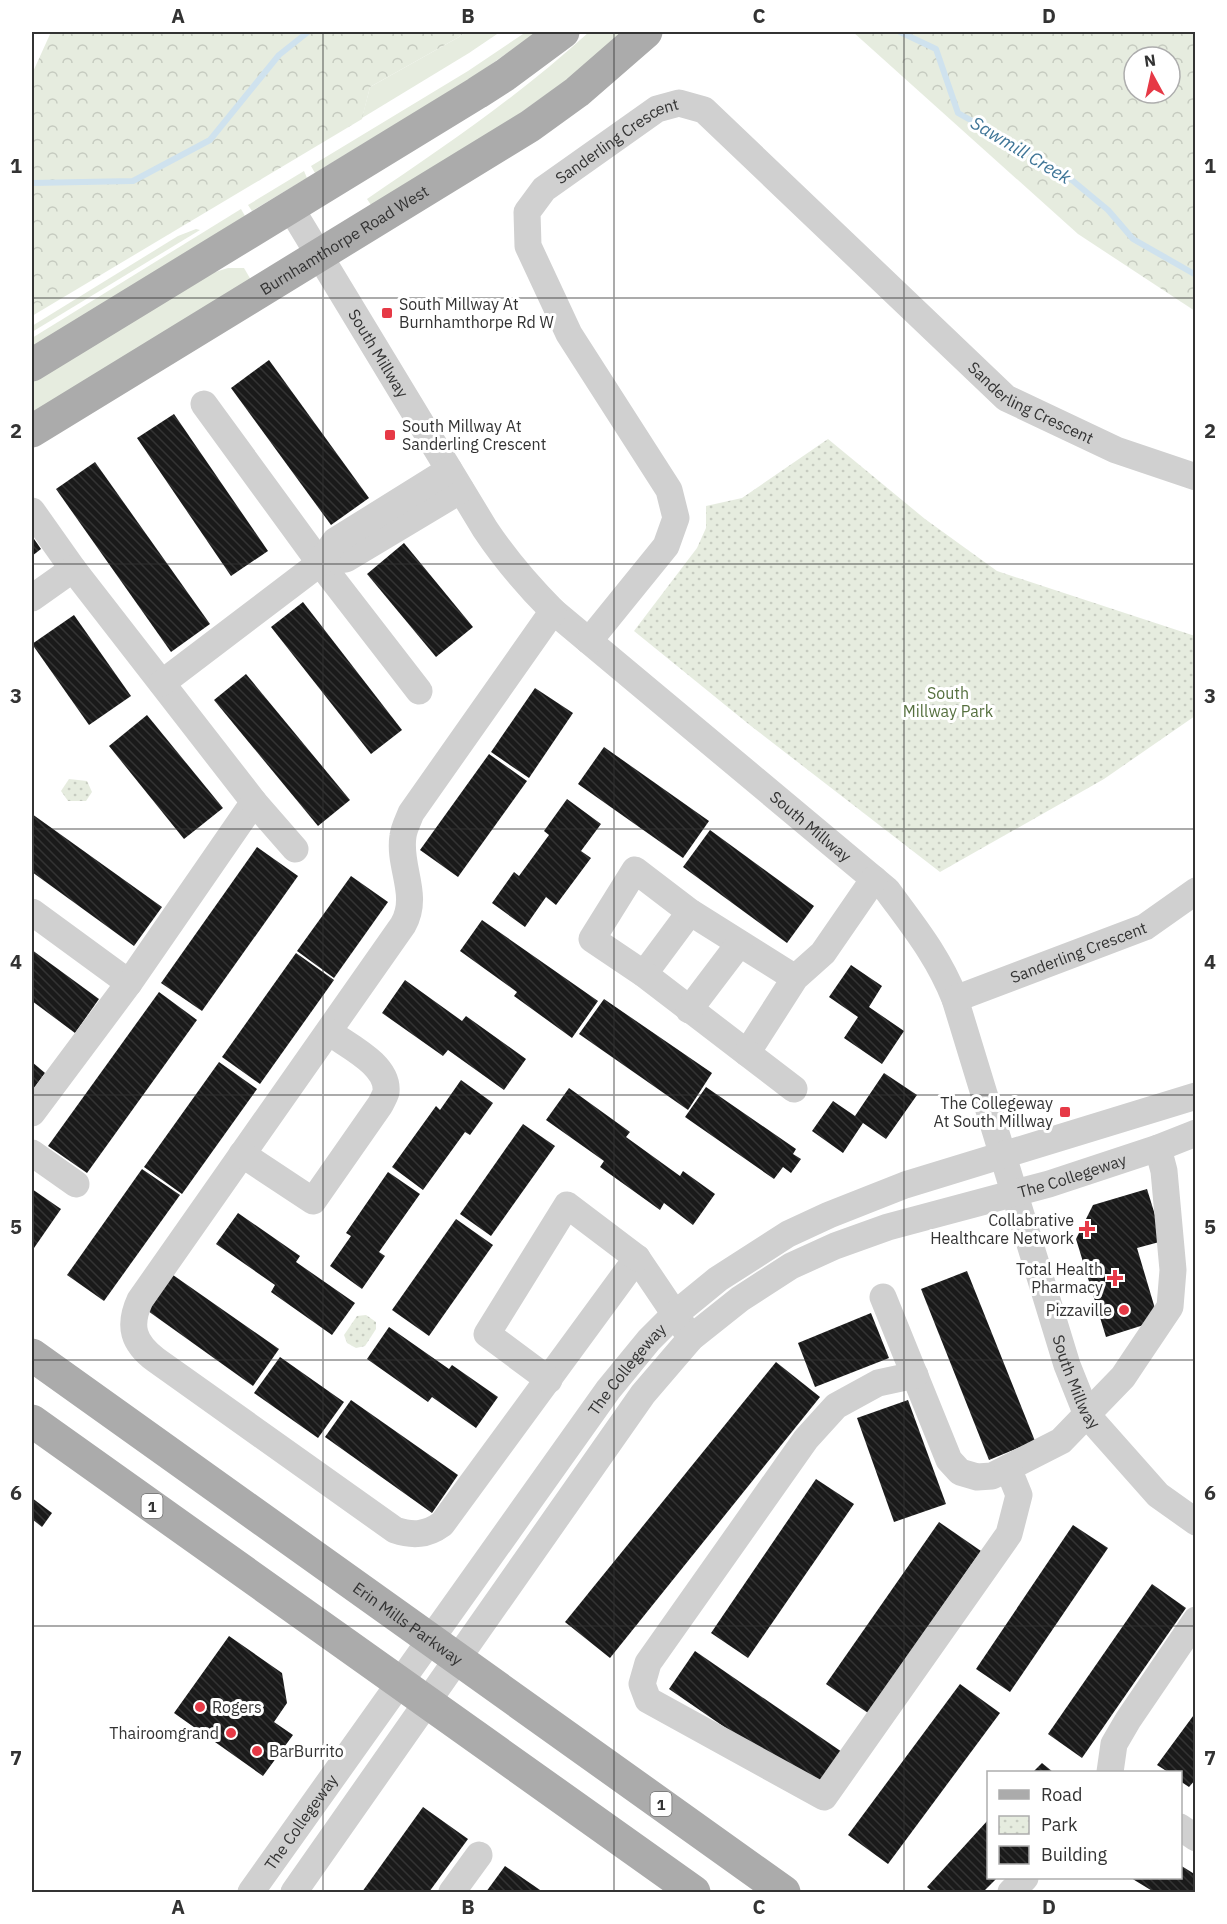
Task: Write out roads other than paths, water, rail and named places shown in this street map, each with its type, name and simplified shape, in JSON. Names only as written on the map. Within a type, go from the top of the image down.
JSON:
[{"type":"main road","points":[[32,365],[505,75],[563,32]]},
{"type":"main road","name":"Burnhamthorpe Road West","points":[[32,431],[530,126],[577,92],[646,32]]},
{"type":"main road","name":"Erin Mills Parkway","points":[[32,1355],[784,1893]]},
{"type":"main road","name":"1","points":[[32,1420],[694,1893]]},
{"type":"street","name":"Sanderling Crescent","points":[[589,641],[666,546],[676,518],[669,490],[569,334],[528,246],[527,212],[544,189],[657,109],[679,103],[704,110],[1006,398],[1116,450],[1196,477]]},
{"type":"street","name":"South Millway","points":[[290,207],[504,558],[553,611],[887,890],[926,942],[945,972],[955,999],[1016,1192],[1067,1365],[1087,1415],[1158,1495],[1196,1522]]},
{"type":"street","points":[[204,404],[320,563],[418,691]]},
{"type":"street","points":[[162,683],[320,563],[346,559],[455,480]]},
{"type":"street","points":[[32,511],[73,569],[254,802],[295,849]]},
{"type":"street","points":[[32,598],[73,569]]},
{"type":"street","points":[[553,611],[411,813],[403,837],[410,894],[408,916],[140,1299],[134,1318],[136,1341],[142,1350],[395,1530],[407,1534],[432,1531],[442,1524],[637,1258]]},
{"type":"street","points":[[32,1113],[129,983],[254,802]]},
{"type":"street","points":[[794,1089],[644,974],[592,939],[635,870],[690,912],[795,978]]},
{"type":"street","points":[[747,1053],[795,978],[823,953],[874,879]]},
{"type":"street","name":"Sanderling Crescent","points":[[955,999],[1145,927],[1196,891]]},
{"type":"street","points":[[32,912],[129,983]]},
{"type":"street","points":[[644,974],[690,912]]},
{"type":"street","points":[[689,1010],[740,944]]},
{"type":"street","points":[[242,1154],[313,1201],[386,1093],[384,1077],[376,1066],[329,1032]]},
{"type":"street","name":"The Collegeway","points":[[251,1893],[608,1390],[649,1340],[674,1315],[718,1279],[788,1234],[829,1215],[905,1185],[1196,1096]]},
{"type":"street","name":"The Collegeway","points":[[294,1893],[643,1394],[691,1338],[740,1299],[791,1266],[836,1246],[888,1227],[1048,1184],[1158,1148],[1196,1133]]},
{"type":"street","points":[[883,1297],[949,1460],[960,1472],[977,1477],[992,1476],[1061,1441],[1123,1377],[1170,1307],[1173,1270],[1164,1170],[1158,1148]]},
{"type":"street","points":[[32,1153],[76,1184]]},
{"type":"street","points":[[549,1380],[487,1334],[567,1205],[637,1258],[691,1338]]},
{"type":"street","points":[[915,1375],[878,1383],[836,1406],[806,1439],[648,1663],[642,1684],[648,1700],[824,1797],[1009,1534],[1019,1495],[1008,1468]]},
{"type":"street","points":[[1110,1771],[1114,1744],[1196,1620]]},
{"type":"street","points":[[1182,1828],[1196,1839]]},
{"type":"street","points":[[452,1893],[479,1855]]},
{"type":"street","points":[[1011,1893],[1024,1879]]},
{"type":"waterway","name":"Sawmill Creek","points":[[32,183],[133,181],[210,140],[279,55],[308,32]]},
{"type":"waterway","name":"Sawmill Creek","points":[[900,32],[936,49],[958,113],[1061,171],[1108,210],[1133,239],[1196,275]]},
{"type":"place","name":"South Millway At Burnhamthorpe Rd W","points":[[387,313]]},
{"type":"place","name":"South Millway At Sanderling Crescent","points":[[390,435]]},
{"type":"place","name":"The Collegeway At South Millway","points":[[1065,1112]]},
{"type":"place","name":"Collabrative Healthcare Network","points":[[1087,1229]]},
{"type":"place","name":"Total Health Pharmacy","points":[[1115,1278]]},
{"type":"place","name":"Pizzaville","points":[[1124,1310]]},
{"type":"place","name":"Rogers","points":[[200,1707]]},
{"type":"place","name":"Thairoomgrand","points":[[231,1733]]},
{"type":"place","name":"BarBurrito","points":[[257,1751]]},
{"type":"park label","name":"South Millway Park","points":[[948,702]]}]
